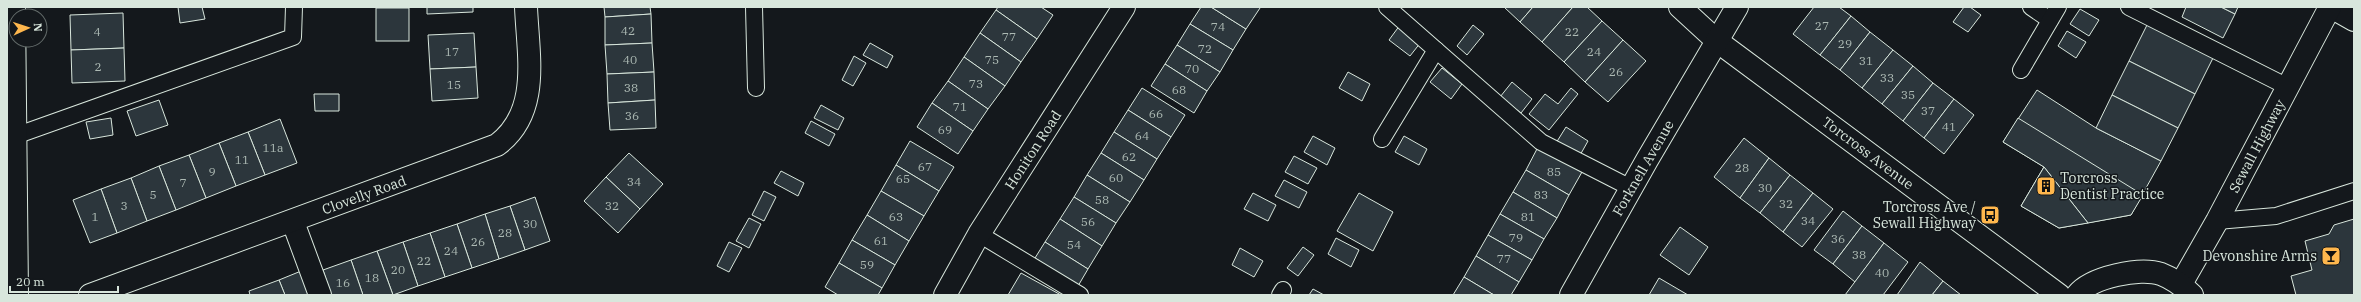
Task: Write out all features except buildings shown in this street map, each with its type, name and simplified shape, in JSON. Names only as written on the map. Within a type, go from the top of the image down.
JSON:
[{"type":"street","points":[[14,7],[15,136],[11,160],[17,295]]},
{"type":"street","name":"Clovelly Road","points":[[90,295],[293,222],[488,149],[505,138],[523,114],[528,92],[526,7]]},
{"type":"street","name":"Honiton Road","points":[[945,295],[979,234],[1124,7]]},
{"type":"street","name":"Torcross Avenue","points":[[1680,7],[1717,41],[2059,295]]},
{"type":"street","name":"Forknell Avenue","points":[[1571,295],[1631,188],[1737,7]]},
{"type":"street","points":[[2330,7],[2354,20]]},
{"type":"street","name":"Sewall Highway","points":[[2187,290],[2217,221],[2330,7]]},
{"type":"street","points":[[293,222],[320,295]]},
{"type":"street","points":[[2077,295],[2092,283],[2128,274],[2147,272],[2161,274],[2187,290]]},
{"type":"lane","points":[[15,136],[293,37],[294,7]]},
{"type":"lane","points":[[754,7],[756,88]]},
{"type":"lane","points":[[1387,7],[1540,142],[1631,188]]},
{"type":"lane","points":[[2021,70],[2054,13],[2031,7]]},
{"type":"lane","points":[[2129,7],[2288,87]]},
{"type":"lane","points":[[1382,139],[1436,50]]},
{"type":"lane","points":[[2217,221],[2276,216],[2354,191]]},
{"type":"lane","points":[[979,234],[1080,295]]},
{"type":"place","name":"Torcross Dentist Practice","points":[[2046,186]]},
{"type":"place","name":"Torcross Ave / Sewall Highway","points":[[1990,215]]},
{"type":"place","name":"Devonshire Arms","points":[[2331,256]]}]
